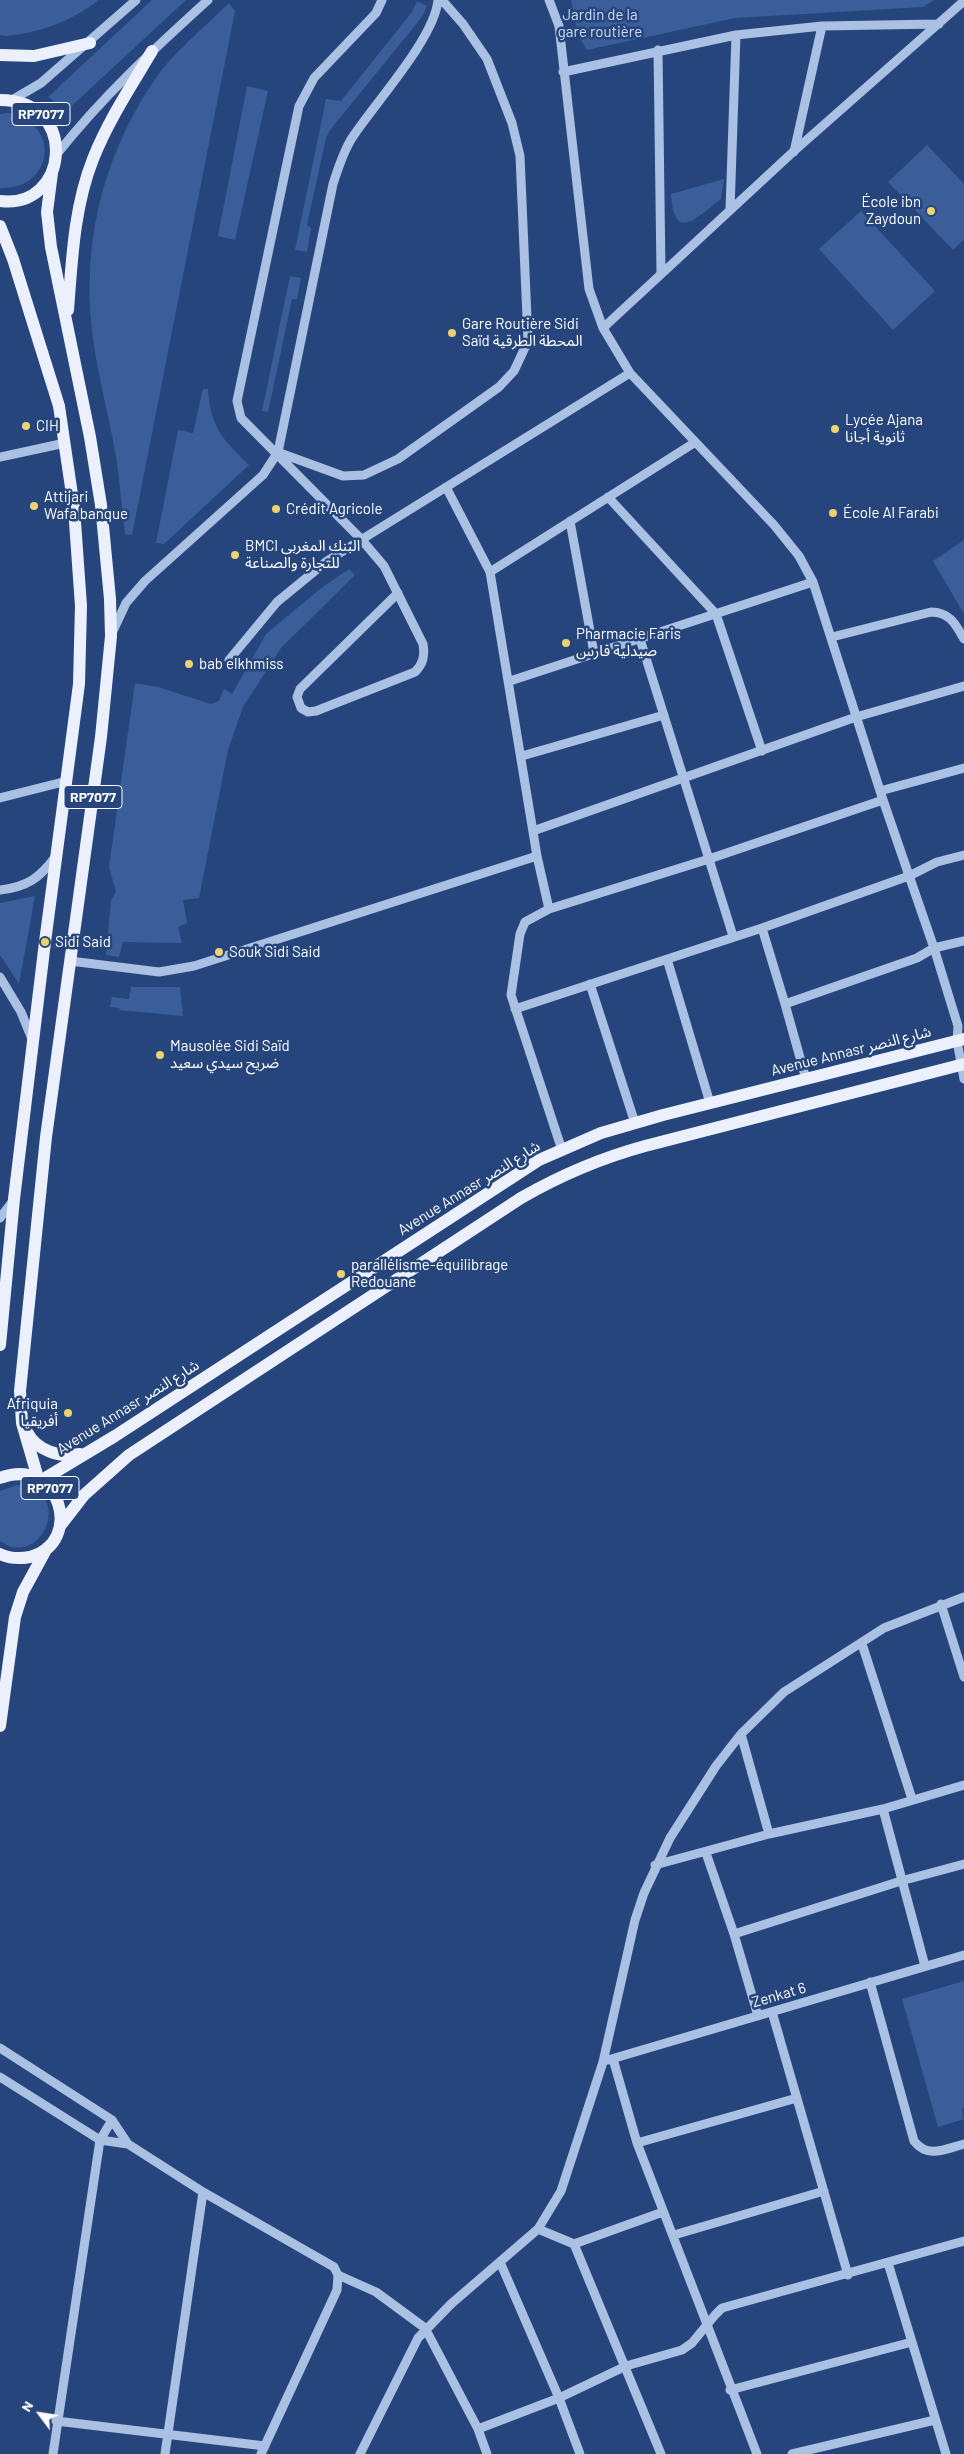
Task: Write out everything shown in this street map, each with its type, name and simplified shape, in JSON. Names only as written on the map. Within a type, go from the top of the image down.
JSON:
[{"type":"main road","points":[[0,56],[34,56],[90,43]]},
{"type":"main road","points":[[66,322],[78,208],[92,160],[106,130],[152,51]]},
{"type":"main road","name":"RP7077","points":[[3,100],[32,107],[43,115],[55,135],[57,154],[52,173],[47,212],[51,247],[90,437],[101,505],[110,599],[111,636],[101,737],[46,1137],[20,1391],[22,1423],[40,1479]]},
{"type":"main road","name":"RP7077","points":[[0,201],[22,199],[35,193],[52,173]]},
{"type":"main road","name":"RP7077","points":[[0,226],[13,259],[59,406],[74,508],[81,606],[79,684],[14,1199],[0,1346]]},
{"type":"main road","name":"Avenue Annasr شارع النصر","points":[[40,1479],[87,1453],[539,1160],[601,1133],[710,1103],[961,1040]]},
{"type":"main road","points":[[0,1726],[15,1617],[23,1592],[47,1548],[55,1538],[60,1526],[84,1495],[129,1456],[521,1198],[557,1178],[606,1157],[645,1146],[962,1065]]},
{"type":"main road","points":[[22,1423],[30,1437],[41,1448],[56,1455],[71,1456],[87,1453]]},
{"type":"main road","name":"RP7077","points":[[0,1478],[13,1474],[26,1474],[40,1479],[51,1489],[58,1500],[61,1513],[60,1526]]},
{"type":"main road","points":[[0,1554],[8,1558],[22,1559],[36,1555],[47,1548]]},
{"type":"street","points":[[3,100],[41,83],[90,43],[136,0]]},
{"type":"street","points":[[57,154],[89,113],[152,51],[208,0]]},
{"type":"street","points":[[382,0],[376,13],[314,78],[298,106],[237,401],[241,418],[278,452],[361,539],[384,566],[398,593],[423,644],[424,660],[420,667],[407,675],[316,711],[308,712],[301,708],[297,697],[300,689],[398,593]]},
{"type":"street","points":[[111,636],[126,604],[145,581],[262,475],[278,452],[333,184],[352,139],[428,32],[440,0],[463,24],[487,59],[514,131],[520,156],[528,341],[523,355],[514,371],[499,387],[398,459],[364,475],[344,476],[278,452]]},
{"type":"street","points":[[549,0],[559,26],[589,289],[602,328],[630,372],[694,443],[774,525],[799,556],[813,582],[958,1026],[964,1078]]},
{"type":"street","points":[[602,328],[794,152],[964,1]]},
{"type":"street","points":[[563,72],[658,50],[736,35],[822,26],[939,24]]},
{"type":"street","points":[[794,152],[822,26]]},
{"type":"street","points":[[730,210],[736,35]]},
{"type":"street","points":[[658,50],[661,273]]},
{"type":"street","points":[[229,660],[277,602],[300,581],[361,539],[446,488],[630,372]]},
{"type":"street","points":[[0,457],[65,443]]},
{"type":"street","points":[[490,572],[694,443]]},
{"type":"street","points":[[446,488],[490,572],[510,681],[537,856],[549,909]]},
{"type":"street","points":[[608,497],[716,614],[762,750]]},
{"type":"street","points":[[570,522],[594,653]]},
{"type":"street","points":[[510,681],[813,582]]},
{"type":"street","points":[[832,637],[938,612],[952,619],[964,639]]},
{"type":"street","points":[[640,639],[733,936]]},
{"type":"street","points":[[533,830],[684,779],[856,717],[964,686]]},
{"type":"street","points":[[522,756],[664,715]]},
{"type":"street","points":[[880,791],[964,768]]},
{"type":"street","points":[[0,798],[67,781]]},
{"type":"street","points":[[562,1150],[511,995],[511,983],[520,934],[525,922],[549,909],[709,859],[883,800]]},
{"type":"street","points":[[0,890],[30,882],[43,873],[57,854]]},
{"type":"street","points":[[515,1008],[762,928],[910,876],[937,862],[964,855]]},
{"type":"street","points":[[70,961],[159,972],[194,966],[537,856]]},
{"type":"street","points":[[762,928],[806,1079]]},
{"type":"street","points":[[785,1004],[917,958],[934,948],[964,941]]},
{"type":"street","points":[[667,959],[710,1103]]},
{"type":"street","points":[[0,977],[21,1012],[34,1043]]},
{"type":"street","points":[[590,984],[635,1124]]},
{"type":"street","points":[[0,1218],[14,1199]]},
{"type":"street","points":[[360,2454],[406,2359],[425,2328],[538,2229],[561,2191],[603,2062],[635,1920],[655,1865],[692,1802],[741,1734],[784,1692],[862,1644],[884,1628],[941,1604],[964,1597]]},
{"type":"street","points":[[941,1604],[964,1677]]},
{"type":"street","points":[[862,1644],[912,1799]]},
{"type":"street","points":[[741,1734],[769,1834]]},
{"type":"street","points":[[655,1865],[706,1853],[769,1834],[883,1809],[964,1785]]},
{"type":"street","points":[[883,1809],[925,1966]]},
{"type":"street","points":[[706,1853],[734,1934],[758,2016]]},
{"type":"street","points":[[734,1934],[901,1881],[964,1864]]},
{"type":"street","name":"Zenkat 6","points":[[603,2062],[964,1954]]},
{"type":"street","points":[[870,1982],[914,2141],[924,2151],[932,2153],[964,2144]]},
{"type":"street","points":[[772,2012],[848,2275]]},
{"type":"street","points":[[0,2048],[112,2120],[128,2144],[203,2192],[328,2263],[338,2274],[376,2292],[425,2328],[478,2429],[487,2454]]},
{"type":"street","points":[[613,2059],[637,2143],[663,2212],[674,2235],[730,2390],[757,2454]]},
{"type":"street","points":[[0,2077],[100,2140],[128,2144]]},
{"type":"street","points":[[637,2143],[797,2098]]},
{"type":"street","points":[[53,2454],[56,2421],[100,2140],[112,2120]]},
{"type":"street","points":[[674,2235],[824,2190]]},
{"type":"street","points":[[165,2454],[203,2192]]},
{"type":"street","points":[[538,2229],[574,2244],[663,2212]]},
{"type":"street","points":[[478,2429],[559,2398],[626,2366],[682,2350],[692,2342],[722,2308],[848,2275],[964,2241]]},
{"type":"street","points":[[574,2244],[661,2454]]},
{"type":"street","points":[[500,2262],[559,2398],[580,2454]]},
{"type":"street","points":[[888,2263],[946,2454]]},
{"type":"street","points":[[56,2421],[169,2434],[263,2450],[338,2290],[338,2274]]},
{"type":"street","points":[[730,2390],[912,2342]]},
{"type":"street","points":[[792,2454],[935,2420]]},
{"type":"green space","points":[[0,0],[99,0],[78,14],[55,25],[31,32],[6,36],[0,35]]},
{"type":"green space","points":[[152,0],[186,0],[64,113],[59,105],[48,97]]},
{"type":"green space","name":"Jardin de la gare routière","points":[[571,0],[934,0],[923,7],[735,18],[587,50],[578,35]]},
{"type":"green space","points":[[417,1],[427,6],[422,17],[330,130],[326,138],[307,225],[311,228],[307,252],[295,250],[326,99],[341,101],[412,12]]},
{"type":"green space","points":[[229,3],[235,11],[132,535],[125,534],[117,463],[97,366],[91,316],[90,280],[92,245],[98,211],[107,177],[119,145],[134,113],[153,82],[179,50]]},
{"type":"green space","points":[[247,86],[268,91],[235,240],[218,236]]},
{"type":"green space","points":[[8,113],[25,119],[37,129],[43,142],[45,155],[40,168],[32,179],[18,186],[0,188],[0,114]]},
{"type":"green space","points":[[927,145],[964,184],[964,239],[953,250],[888,182]]},
{"type":"green space","points":[[724,179],[721,199],[695,219],[682,222],[677,218],[673,209],[671,194]]},
{"type":"green space","points":[[861,211],[935,291],[893,330],[819,249]]},
{"type":"green space","points":[[290,276],[301,278],[297,299],[292,299],[268,412],[262,411]]},
{"type":"green space","points":[[203,389],[208,389],[215,424],[225,440],[249,465],[164,544],[156,543],[178,430],[193,433]]},
{"type":"green space","points":[[964,540],[964,614],[933,561]]},
{"type":"green space","points":[[349,569],[355,575],[281,648],[243,707],[228,750],[199,898],[183,900],[187,923],[178,927],[182,943],[123,942],[119,957],[106,955],[111,900],[116,892],[109,867],[135,683],[158,687],[211,704],[219,701],[224,689],[232,694],[266,634],[320,589]]},
{"type":"green space","points":[[35,896],[19,984],[0,955],[0,903]]},
{"type":"green space","points":[[131,987],[180,987],[183,1016],[119,1010],[120,1008],[110,1007],[112,997],[129,999]]},
{"type":"green space","points":[[17,1485],[35,1490],[45,1500],[49,1513],[46,1526],[39,1538],[28,1546],[15,1547],[0,1541],[0,1491]]},
{"type":"green space","points":[[964,1981],[964,2108],[962,2109],[964,2119],[938,2127],[902,1999]]},
{"type":"place","name":"École ibn Zaydoun","points":[[931,211]]},
{"type":"place","name":"Gare Routière Sidi Saïd المحطة الطرقية","points":[[452,333]]},
{"type":"place","name":"CIH","points":[[26,426]]},
{"type":"place","name":"Lycée Ajana ثانوية أجانا","points":[[835,429]]},
{"type":"place","name":"Attijari Wafa banque","points":[[34,506]]},
{"type":"place","name":"Crédit Agricole","points":[[276,509]]},
{"type":"place","name":"École Al Farabi","points":[[833,513]]},
{"type":"place","name":"BMCI البنك المغربي للتجارة والصناعة","points":[[235,555]]},
{"type":"place","name":"Pharmacie Faris صيدلية فارس","points":[[566,643]]},
{"type":"place","name":"bab elkhmiss","points":[[189,664]]},
{"type":"place","name":"Sidi Said","points":[[45,942]]},
{"type":"place","name":"Souk Sidi Said","points":[[219,952]]},
{"type":"place","name":"Mausolée Sidi Saïd ضريح سيدي سعيد","points":[[160,1055]]},
{"type":"place","name":"parallélisme-équilibrage Redouane","points":[[341,1274]]},
{"type":"place","name":"Afriquia أفريقيا","points":[[68,1413]]}]
